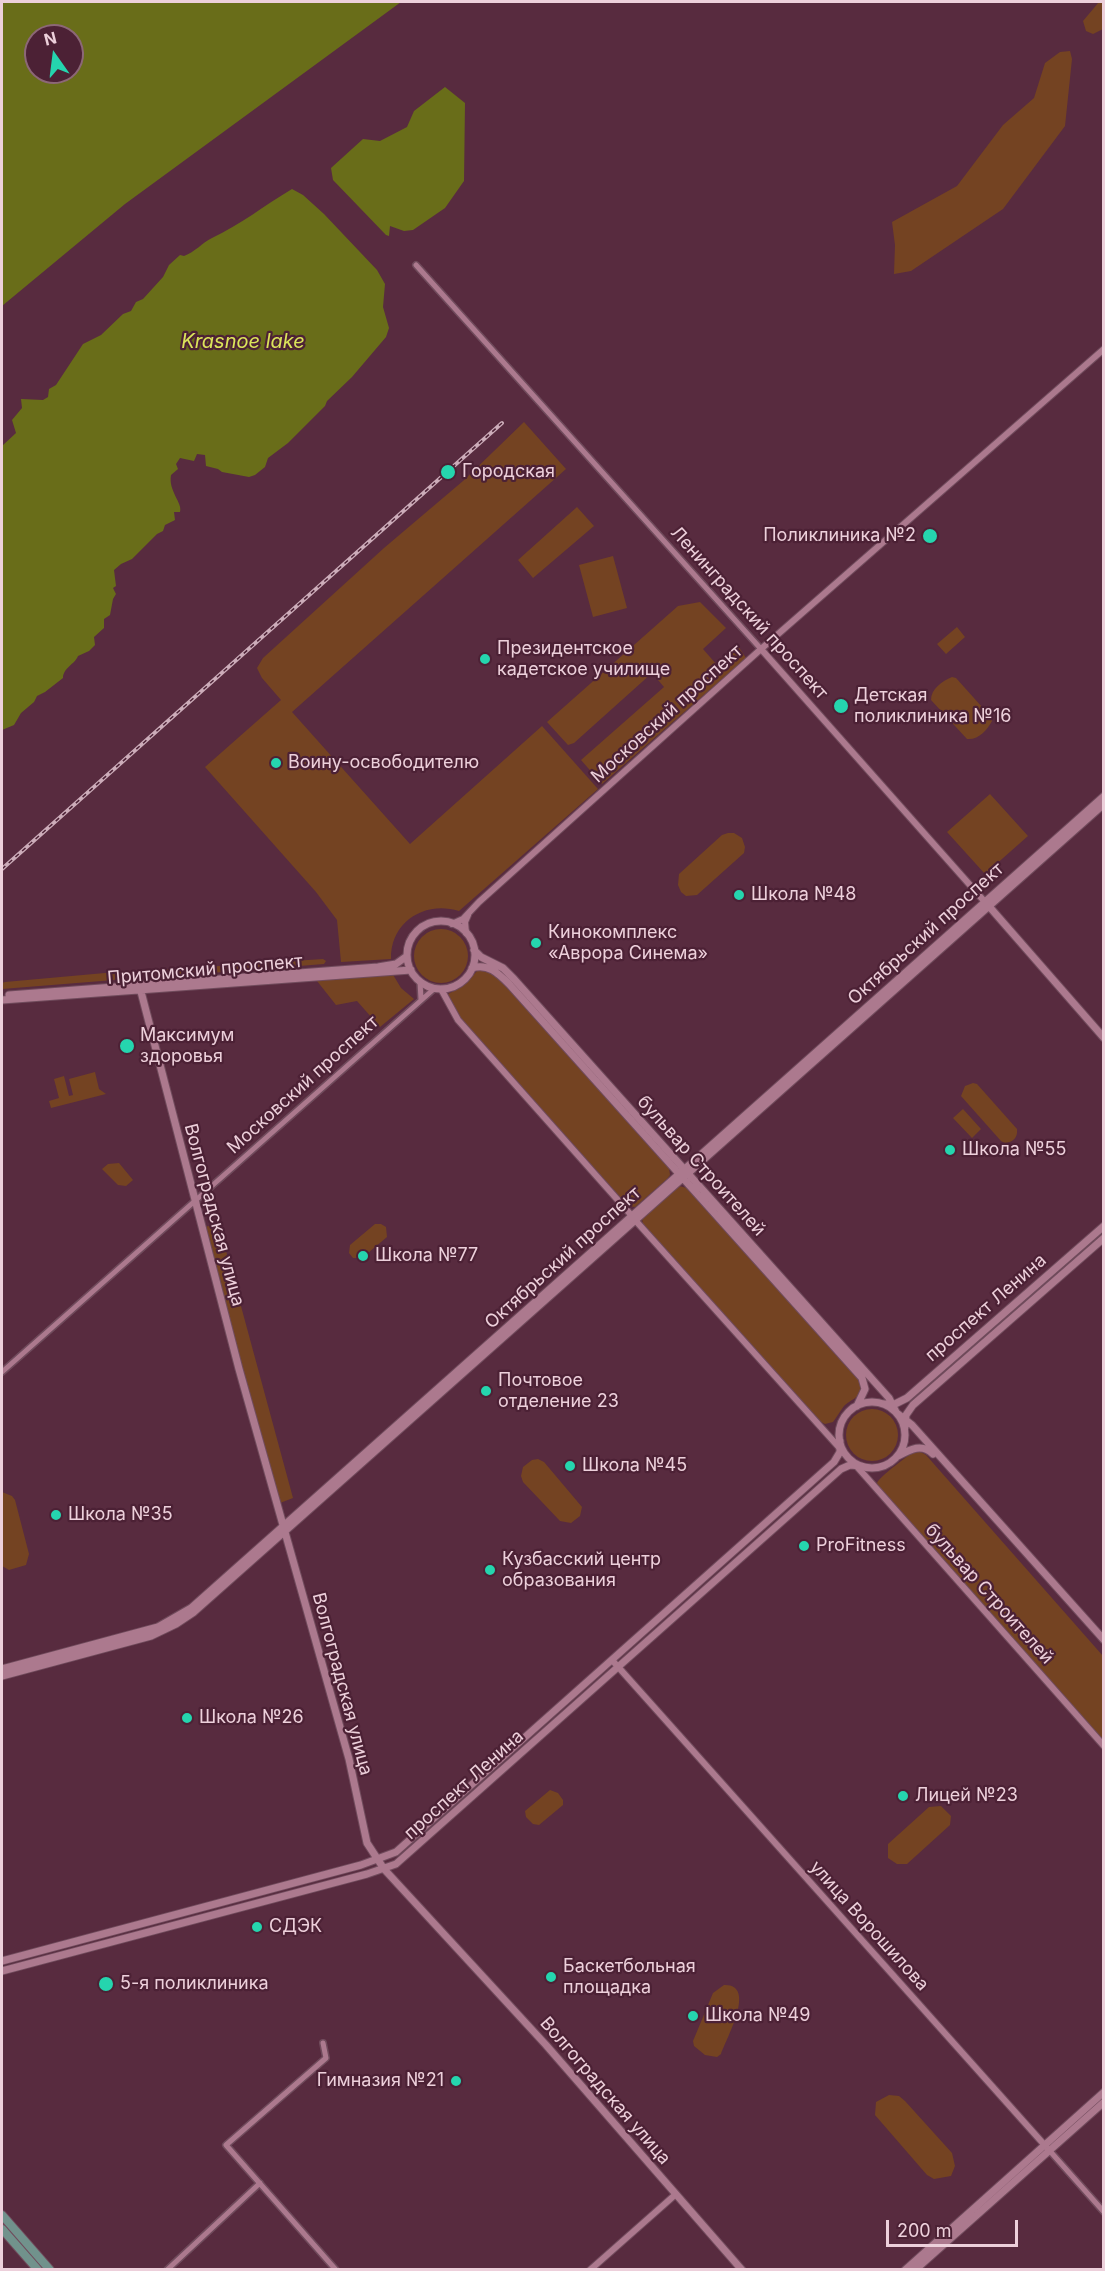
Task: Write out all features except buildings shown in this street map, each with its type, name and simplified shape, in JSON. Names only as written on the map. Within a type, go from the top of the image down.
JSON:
[{"type":"main road","name":"Октябрьский проспект","points":[[2,1676],[160,1632],[194,1612],[284,1529],[987,904],[1104,796]]},
{"type":"main road","name":"Октябрьский проспект","points":[[987,904],[1104,804]]},
{"type":"main road","name":"Ленинградский проспект","points":[[987,904],[1104,1038]]},
{"type":"main road","points":[[440,922],[452,924],[466,933],[474,950],[472,968],[460,983],[438,989],[420,982],[411,970],[408,956],[411,940],[423,927],[440,922]]},
{"type":"main road","name":"бульвар Строителей","points":[[474,950],[481,957],[503,968],[514,979],[862,1378],[865,1389],[857,1406]]},
{"type":"main road","name":"Притомский проспект","points":[[139,988],[378,967],[396,964],[408,956]]},
{"type":"main road","name":"бульвар Строителей","points":[[472,968],[485,966],[502,976],[684,1173],[1104,1640]]},
{"type":"main road","name":"Притомский проспект","points":[[2,998],[411,970]]},
{"type":"main road","name":"Волгоградская улица","points":[[139,988],[194,1201],[349,1759],[367,1843],[384,1869],[546,2045],[742,2270]]},
{"type":"main road","name":"проспект Ленина","points":[[893,1404],[907,1398],[1104,1226]]},
{"type":"main road","name":"проспект Ленина","points":[[900,1415],[1104,1238]]},
{"type":"main road","points":[[893,1404],[873,1402],[857,1406],[848,1412],[842,1421],[841,1448],[856,1464],[872,1469],[884,1467],[898,1456],[919,1448],[924,1447],[931,1451],[1104,1646]]},
{"type":"main road","points":[[884,1404],[900,1415],[904,1427],[905,1441],[898,1456]]},
{"type":"main road","name":"проспект Ленина","points":[[2,1961],[377,1861],[401,1848],[834,1462],[841,1448]]},
{"type":"main road","name":"проспект Ленина","points":[[2,1971],[384,1869],[407,1855],[841,1469],[856,1464]]},
{"type":"main road","name":"Октябрьский проспект","points":[[2,1669],[158,1627],[191,1608],[284,1529]]},
{"type":"main road","points":[[51,1958],[53,1952],[67,1943]]},
{"type":"main road","points":[[915,2270],[1104,2092]]},
{"type":"main road","points":[[905,2270],[1104,2102]]},
{"type":"main road","points":[[2,2215],[50,2270]]},
{"type":"main road","points":[[2,2229],[38,2270]]},
{"type":"street","name":"Ленинградский проспект","points":[[416,265],[987,904]]},
{"type":"street","name":"Московский проспект","points":[[452,924],[459,922],[761,649],[1104,349]]},
{"type":"street","points":[[466,933],[465,922],[468,914]]},
{"type":"street","points":[[420,982],[421,1000]]},
{"type":"street","name":"Московский проспект","points":[[2,1372],[421,1000],[438,989]]},
{"type":"street","points":[[438,989],[458,1020],[841,1448]]},
{"type":"street","name":"бульвар Строителей","points":[[856,1464],[1104,1746]]},
{"type":"street","name":"улица Ворошилова","points":[[612,1660],[1104,2212]]},
{"type":"street","points":[[323,2043],[326,2058],[226,2145],[336,2270]]},
{"type":"street","points":[[167,2270],[261,2183]]},
{"type":"street","points":[[590,2270],[676,2194]]},
{"type":"shaded area","points":[[1099,2],[1103,2],[1103,29],[1093,34],[1086,31],[1083,21]]},
{"type":"shaded area","points":[[1070,51],[1072,59],[1065,126],[1003,209],[911,271],[894,274],[895,245],[892,222],[957,186],[1003,125],[1034,98],[1045,63],[1060,52]]},
{"type":"shaded area","points":[[524,422],[566,469],[292,712],[410,844],[542,726],[598,789],[459,911],[446,908],[434,909],[412,917],[396,934],[391,959],[341,962],[337,920],[316,892],[205,767],[281,700],[262,678],[257,668],[263,658],[384,548],[463,481]]},
{"type":"shaded area","points":[[577,507],[594,526],[533,578],[518,560]]},
{"type":"shaded area","points":[[613,556],[627,608],[593,617],[579,565]]},
{"type":"shaded area","points":[[700,602],[726,628],[703,649],[717,665],[738,646],[746,658],[602,784],[581,760],[664,687],[652,673],[574,743],[568,745],[547,722],[678,606]]},
{"type":"shaded area","points":[[957,627],[965,637],[946,654],[937,644]]},
{"type":"shaded area","points":[[952,677],[956,678],[991,717],[992,721],[988,728],[975,738],[967,739],[931,700],[938,686]]},
{"type":"shaded area","points":[[990,794],[1028,836],[985,874],[947,832]]},
{"type":"shaded area","points":[[734,833],[742,838],[744,853],[697,895],[686,896],[678,885],[679,874],[722,835]]},
{"type":"shaded area","points":[[441,929],[451,931],[460,937],[466,946],[468,956],[466,966],[460,975],[451,981],[441,983],[431,981],[422,975],[416,966],[414,956],[416,946],[422,937],[431,931]]},
{"type":"shaded area","points":[[323,959],[326,961],[324,964],[160,977],[158,973],[160,970]]},
{"type":"shaded area","points":[[479,969],[493,974],[501,981],[669,1168],[670,1175],[667,1179],[635,1207],[628,1206],[460,1017],[448,994],[462,987]]},
{"type":"shaded area","points":[[116,972],[120,976],[114,980],[2,989],[2,983],[5,982]]},
{"type":"shaded area","points":[[392,973],[401,988],[414,999],[380,1027],[357,1001],[336,1005],[317,981],[318,979]]},
{"type":"shaded area","points":[[95,1072],[99,1089],[106,1094],[51,1108],[49,1101],[59,1098],[54,1079],[64,1076],[69,1096],[73,1095],[69,1079]]},
{"type":"shaded area","points":[[977,1084],[1017,1129],[1017,1135],[1013,1141],[1005,1143],[1001,1141],[961,1096],[965,1086]]},
{"type":"shaded area","points":[[963,1109],[981,1129],[972,1138],[953,1118]]},
{"type":"shaded area","points":[[119,1163],[133,1180],[126,1186],[118,1185],[102,1169],[108,1164]]},
{"type":"shaded area","points":[[679,1186],[687,1188],[859,1380],[859,1394],[844,1406],[833,1422],[825,1424],[819,1421],[643,1224],[642,1218]]},
{"type":"shaded area","points":[[375,1224],[386,1227],[387,1237],[362,1258],[353,1258],[349,1253],[350,1245]]},
{"type":"shaded area","points":[[219,1225],[293,1498],[280,1503],[201,1227]]},
{"type":"shaded area","points":[[867,1409],[877,1409],[891,1416],[898,1435],[891,1454],[877,1461],[867,1461],[857,1457],[850,1450],[846,1440],[846,1430],[850,1420],[857,1413]]},
{"type":"shaded area","points":[[917,1450],[926,1455],[1103,1656],[1103,1741],[880,1489],[877,1483],[879,1480],[895,1465]]},
{"type":"shaded area","points":[[538,1459],[544,1462],[582,1507],[580,1516],[571,1523],[560,1521],[523,1482],[521,1476],[523,1467],[532,1460]]},
{"type":"shaded area","points":[[2,1492],[12,1496],[15,1500],[29,1554],[26,1565],[9,1570],[2,1566]]},
{"type":"shaded area","points":[[550,1790],[558,1793],[563,1800],[563,1805],[539,1825],[533,1824],[526,1817],[525,1811]]},
{"type":"shaded area","points":[[941,1806],[951,1816],[950,1825],[907,1864],[897,1864],[888,1858],[888,1844],[929,1807]]},
{"type":"shaded area","points":[[724,1985],[734,1987],[738,1993],[737,2013],[721,2054],[717,2057],[705,2055],[694,2046],[693,2041],[713,1993]]},
{"type":"shaded area","points":[[889,2095],[899,2096],[905,2101],[952,2153],[955,2166],[951,2176],[934,2179],[927,2175],[875,2115],[876,2102]]},
{"type":"water","points":[[2,2],[401,2],[125,204],[2,306]]},
{"type":"water","points":[[445,87],[465,103],[464,181],[445,208],[413,230],[404,231],[390,226],[389,236],[386,235],[333,180],[331,168],[363,139],[380,141],[407,127],[414,111]]},
{"type":"water","name":"Krasnoe lake","points":[[292,189],[303,195],[324,214],[377,270],[385,284],[383,307],[389,328],[386,337],[352,377],[327,401],[325,406],[288,443],[268,458],[265,467],[255,475],[249,477],[222,472],[206,466],[205,455],[197,454],[194,461],[180,458],[176,464],[178,469],[171,475],[171,481],[180,512],[174,512],[175,520],[165,525],[163,531],[132,559],[114,570],[116,586],[113,588],[116,594],[110,615],[104,619],[104,628],[94,637],[95,645],[78,656],[65,671],[63,678],[37,696],[34,702],[21,713],[14,725],[2,730],[2,446],[16,433],[12,420],[22,408],[21,399],[43,400],[48,397],[49,389],[56,385],[83,344],[101,335],[123,314],[131,311],[136,302],[143,299],[163,277],[169,265],[180,255],[184,256],[192,252]]},
{"type":"railway","points":[[2,869],[502,423]]},
{"type":"place","name":"Городская","points":[[448,472]]},
{"type":"place","name":"Поликлиника №2","points":[[930,536]]},
{"type":"place","name":"Президентское кадетское училище","points":[[485,659]]},
{"type":"place","name":"Детская поликлиника №16","points":[[841,706]]},
{"type":"place","name":"Воину-освободителю","points":[[276,763]]},
{"type":"place","name":"Школа №48","points":[[739,895]]},
{"type":"place","name":"Кинокомплекс «Аврора Синема»","points":[[536,943]]},
{"type":"place","name":"Максимум здоровья","points":[[127,1046]]},
{"type":"place","name":"Школа №55","points":[[950,1150]]},
{"type":"place","name":"Школа №77","points":[[363,1256]]},
{"type":"place","name":"Почтовое отделение 23","points":[[486,1391]]},
{"type":"place","name":"Школа №45","points":[[570,1466]]},
{"type":"place","name":"Школа №35","points":[[56,1515]]},
{"type":"place","name":"ProFitness","points":[[804,1546]]},
{"type":"place","name":"Кузбасский центр образования","points":[[490,1570]]},
{"type":"place","name":"Школа №26","points":[[187,1718]]},
{"type":"place","name":"Лицей №23","points":[[903,1796]]},
{"type":"place","name":"СДЭК","points":[[257,1927]]},
{"type":"place","name":"Баскетбольная площадка","points":[[551,1977]]},
{"type":"place","name":"5-я поликлиника","points":[[106,1984]]},
{"type":"place","name":"Школа №49","points":[[693,2016]]},
{"type":"place","name":"Гимназия №21","points":[[456,2081]]}]
